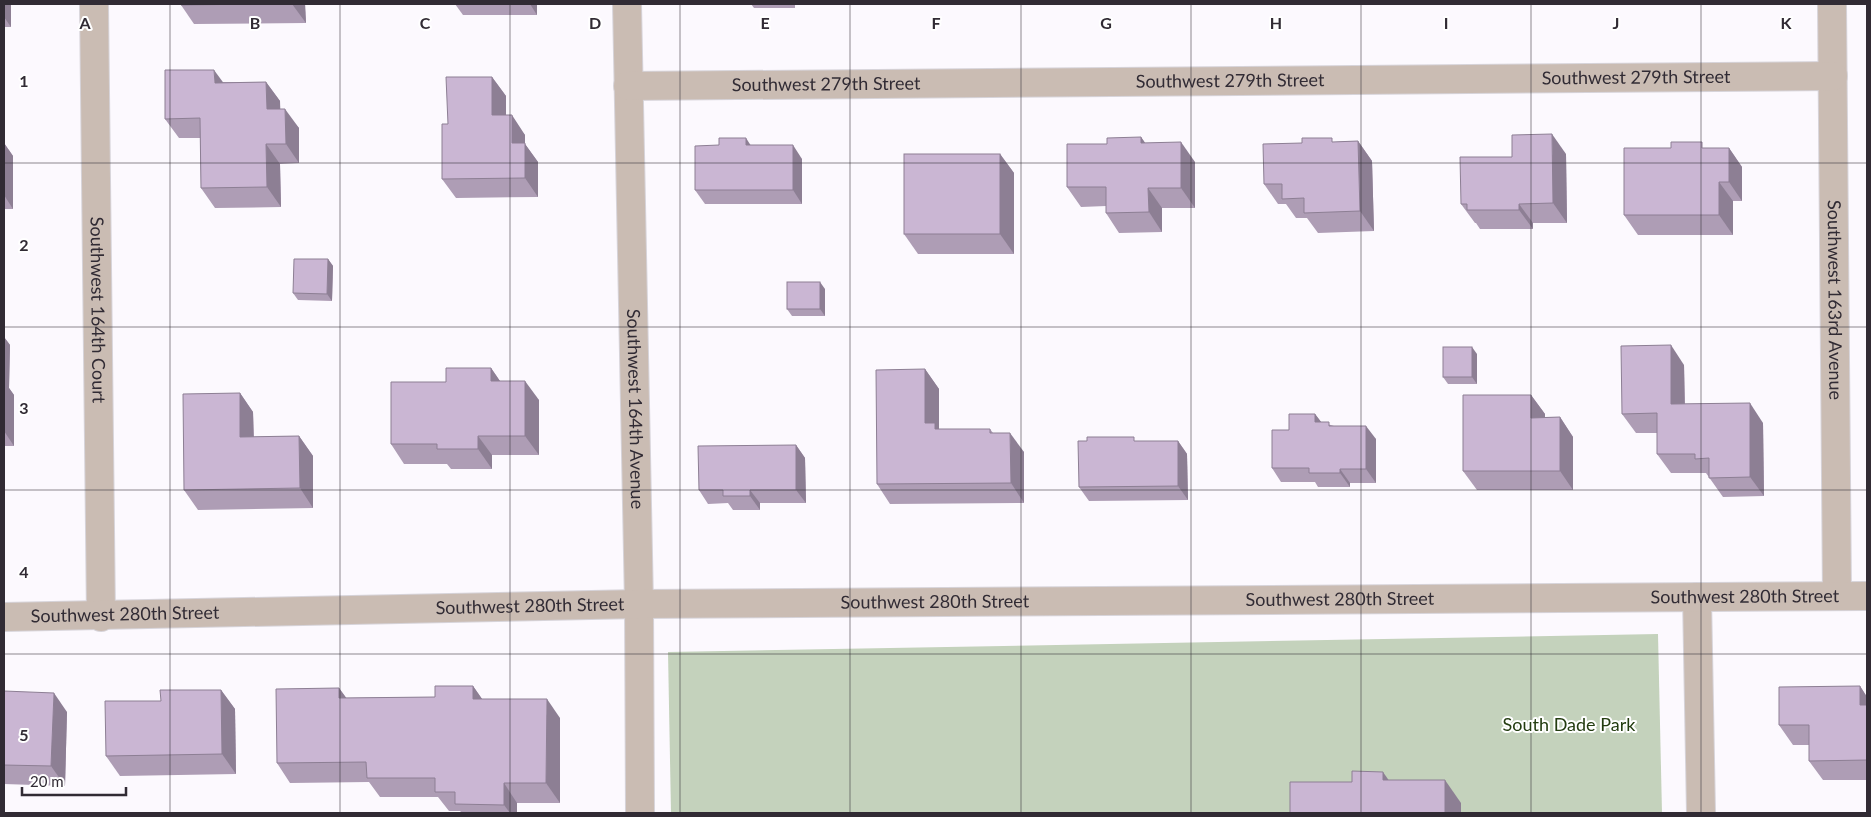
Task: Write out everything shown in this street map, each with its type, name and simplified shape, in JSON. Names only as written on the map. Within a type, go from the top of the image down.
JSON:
[{"type":"street","name":"Southwest 164th Court","points":[[94,4],[101,616]]},
{"type":"street","name":"Southwest 164th Avenue","points":[[627,4],[639,604],[640,813]]},
{"type":"street","name":"Southwest 163rd Avenue","points":[[1832,4],[1837,596]]},
{"type":"street","name":"Southwest 279th Street","points":[[628,86],[1833,76]]},
{"type":"street","name":"Southwest 280th Street","points":[[4,617],[639,604],[1867,596]]},
{"type":"street","points":[[1698,597],[1701,813]]},
{"type":"green space","name":"South Dade Park","points":[[1658,634],[1662,813],[671,813],[668,652]]},
{"type":"building","points":[[181,4],[259,4],[181,5]]},
{"type":"building","points":[[165,70],[214,70],[215,83],[266,82],[267,109],[285,109],[286,144],[266,144],[267,187],[201,188],[200,118],[165,119]]},
{"type":"building","points":[[446,77],[492,77],[492,115],[512,115],[512,143],[525,143],[525,178],[442,179],[442,124],[448,124]]},
{"type":"building","points":[[1552,134],[1553,203],[1519,204],[1519,210],[1467,210],[1467,204],[1461,204],[1460,157],[1512,157],[1512,135]]},
{"type":"building","points":[[1141,137],[1141,143],[1181,142],[1181,188],[1148,188],[1149,212],[1106,213],[1106,187],[1067,187],[1067,144],[1107,144],[1107,138]]},
{"type":"building","points":[[719,138],[746,138],[746,145],[793,145],[793,190],[695,190],[695,146],[719,145]]},
{"type":"building","points":[[1302,138],[1332,138],[1332,142],[1358,141],[1360,211],[1304,213],[1304,198],[1282,199],[1282,184],[1264,184],[1263,144],[1302,143]]},
{"type":"building","points":[[1671,142],[1702,142],[1702,148],[1729,148],[1729,182],[1719,182],[1719,215],[1624,215],[1624,148],[1671,148]]},
{"type":"building","points":[[904,154],[1000,154],[1000,234],[904,234]]},
{"type":"building","points":[[294,259],[328,259],[327,294],[293,293]]},
{"type":"building","points":[[787,282],[820,282],[820,309],[787,309]]},
{"type":"building","points":[[1671,345],[1671,404],[1750,403],[1750,477],[1709,478],[1709,458],[1695,459],[1695,454],[1657,454],[1657,413],[1622,414],[1621,346]]},
{"type":"building","points":[[1443,347],[1472,347],[1472,377],[1443,377]]},
{"type":"building","points":[[446,368],[491,368],[491,381],[525,381],[525,436],[478,436],[478,449],[437,449],[437,444],[391,444],[391,382],[446,382]]},
{"type":"building","points":[[925,369],[925,423],[935,423],[935,429],[990,429],[990,433],[1010,433],[1011,483],[877,484],[876,370]]},
{"type":"building","points":[[240,393],[240,437],[299,436],[300,488],[184,490],[183,394]]},
{"type":"building","points":[[1463,395],[1531,395],[1531,418],[1560,417],[1560,471],[1463,471]]},
{"type":"building","points":[[1289,414],[1315,414],[1315,422],[1329,422],[1329,426],[1366,426],[1366,469],[1340,469],[1340,473],[1309,473],[1309,468],[1272,468],[1272,430],[1289,430]]},
{"type":"building","points":[[1087,437],[1134,437],[1134,441],[1178,441],[1178,486],[1079,487],[1078,441],[1087,441]]},
{"type":"building","points":[[796,445],[796,490],[750,490],[750,496],[723,496],[723,490],[699,490],[698,446]]},
{"type":"building","points":[[435,686],[473,686],[473,699],[547,699],[546,783],[504,783],[504,805],[455,804],[455,792],[435,792],[435,778],[367,778],[366,762],[277,763],[276,689],[339,688],[339,698],[435,697]]},
{"type":"building","points":[[1860,686],[1860,705],[1867,705],[1867,760],[1809,761],[1809,725],[1779,725],[1779,687]]},
{"type":"building","points":[[160,690],[221,690],[222,754],[106,756],[105,701],[161,701]]},
{"type":"building","points":[[4,691],[54,693],[51,766],[4,765]]},
{"type":"building","points":[[1352,771],[1383,772],[1383,780],[1445,780],[1445,813],[1290,813],[1290,782],[1352,782]]}]
